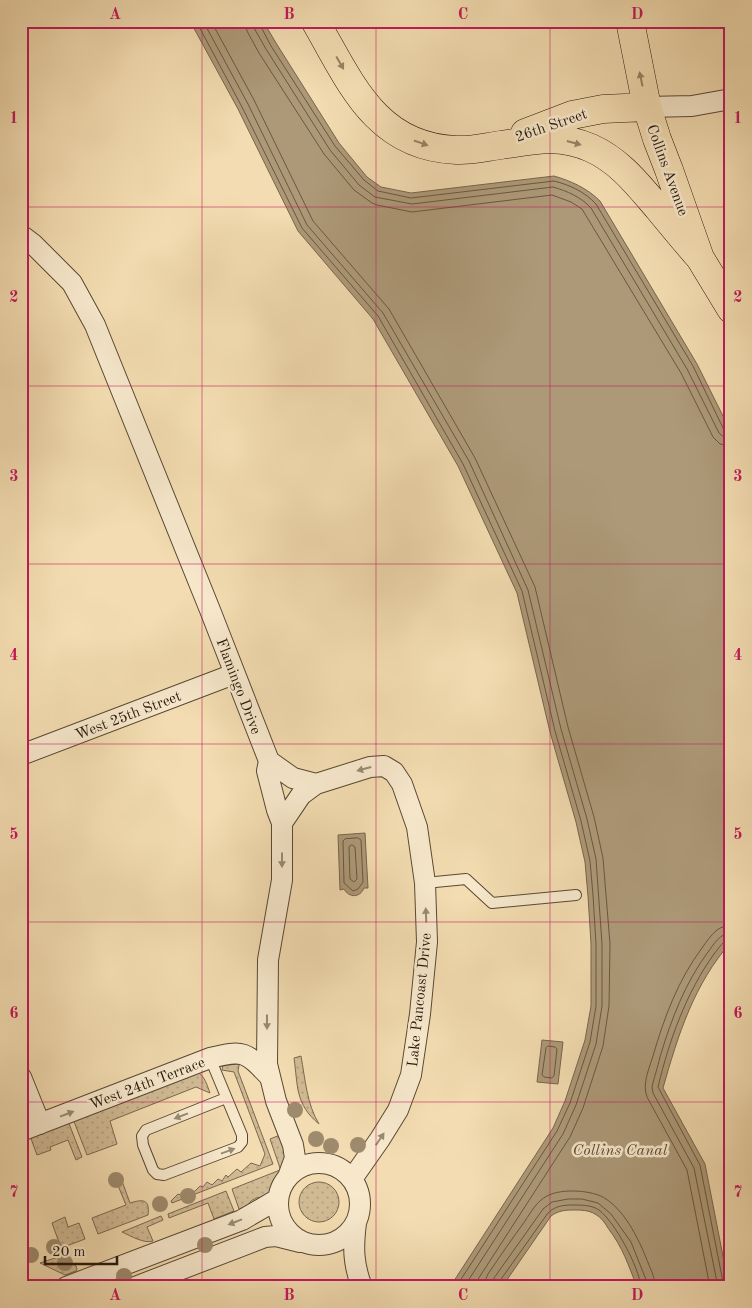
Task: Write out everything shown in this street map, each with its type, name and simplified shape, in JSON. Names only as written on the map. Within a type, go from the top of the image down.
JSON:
[{"type":"main road","points":[[315,21],[357,92],[370,110],[387,126],[410,139],[444,149],[463,150],[557,139],[577,143],[599,152],[612,160],[633,178],[700,258]]},
{"type":"main road","name":"Collins Avenue","points":[[630,21],[647,107],[656,139],[700,258],[730,306]]},
{"type":"main road","name":"26th Street","points":[[491,146],[572,115],[603,109],[647,107]]},
{"type":"street","name":"26th Street","points":[[647,107],[692,106],[731,99]]},
{"type":"street","name":"Flamingo Drive","points":[[21,235],[33,244],[72,283],[95,325],[269,761],[267,771],[282,823],[282,880],[268,960],[266,1064],[276,1101],[293,1146],[295,1158],[288,1177]]},
{"type":"street","name":"West 25th Street","points":[[21,756],[234,674]]},
{"type":"street","points":[[269,761],[294,778],[316,784]]},
{"type":"street","name":"Lake Pancoast Drive","points":[[282,823],[301,795],[316,784],[370,767],[384,766],[394,772],[402,784],[417,828],[425,883],[427,942],[420,1014],[411,1075],[398,1110],[380,1140],[352,1179]]},
{"type":"street","name":"West 24th Terrace","points":[[21,1131],[210,1058],[232,1053],[243,1054],[252,1059],[269,1076]]},
{"type":"street","points":[[21,1077],[40,1124]]},
{"type":"street","points":[[356,1224],[348,1235],[337,1242],[323,1246],[306,1244],[292,1236],[283,1225],[278,1212],[278,1199],[282,1186],[288,1177],[299,1168],[320,1163],[330,1164],[343,1170],[352,1179],[360,1196],[361,1211],[356,1224],[353,1244],[360,1282]]},
{"type":"street","points":[[66,1287],[242,1220],[278,1199]]},
{"type":"street","points":[[135,1287],[265,1237],[276,1236],[306,1244],[336,1256],[360,1282]]},
{"type":"lane","points":[[425,883],[466,879],[492,903],[576,895]]},
{"type":"lane","points":[[210,1058],[242,1135],[242,1142],[238,1147],[164,1175],[157,1174],[152,1170],[143,1145],[142,1136],[146,1130],[226,1098]]},
{"type":"shaded area","points":[[301,1056],[309,1100],[319,1124],[311,1117],[299,1094],[294,1058]]},
{"type":"shaded area","points":[[240,1060],[238,1071],[273,1164],[172,1203],[171,1201],[178,1194],[183,1196],[189,1190],[193,1193],[207,1182],[212,1185],[218,1179],[222,1181],[226,1175],[228,1177],[237,1169],[241,1172],[251,1163],[260,1166],[265,1154],[234,1072],[222,1070],[223,1064]]},
{"type":"shaded area","points":[[198,1072],[204,1079],[210,1093],[196,1087],[110,1121],[117,1144],[87,1155],[73,1119]]},
{"type":"shaded area","points":[[68,1121],[82,1157],[76,1160],[68,1140],[50,1147],[51,1150],[37,1155],[30,1136]]},
{"type":"shaded area","points":[[280,1135],[287,1152],[282,1170],[268,1194],[264,1197],[256,1198],[247,1206],[239,1209],[232,1189],[280,1170],[270,1139]]},
{"type":"shaded area","points":[[122,1181],[130,1203],[142,1201],[147,1203],[148,1215],[98,1234],[92,1218],[126,1205],[117,1183]]},
{"type":"shaded area","points":[[319,1182],[333,1188],[339,1202],[333,1216],[319,1222],[305,1216],[299,1202],[305,1188]]},
{"type":"shaded area","points":[[226,1191],[234,1211],[214,1219],[208,1203],[169,1218],[168,1214]]},
{"type":"shaded area","points":[[161,1216],[163,1220],[147,1227],[153,1241],[142,1241],[122,1232]]},
{"type":"shaded area","points":[[65,1217],[68,1227],[79,1223],[85,1239],[61,1248],[52,1223]]},
{"type":"shaded area","points":[[61,1256],[76,1266],[76,1271],[65,1275],[40,1263]]},
{"type":"water","name":"Collins Canal","points":[[190,21],[263,21],[339,143],[367,177],[381,187],[411,193],[554,176],[590,192],[600,201],[697,364],[731,432],[731,942],[718,958],[697,993],[681,1030],[663,1088],[705,1164],[729,1287],[637,1287],[621,1249],[603,1220],[597,1215],[584,1210],[573,1210],[561,1211],[551,1216],[502,1287],[450,1287],[553,1128],[565,1101],[585,1040],[591,1006],[591,944],[585,862],[576,822],[550,732],[517,593],[458,466],[373,319],[298,231],[238,109]]},
{"type":"water","points":[[365,833],[368,888],[364,888],[360,894],[354,896],[344,889],[340,890],[338,835]]},
{"type":"water","points":[[542,1040],[563,1042],[558,1084],[537,1082]]}]
